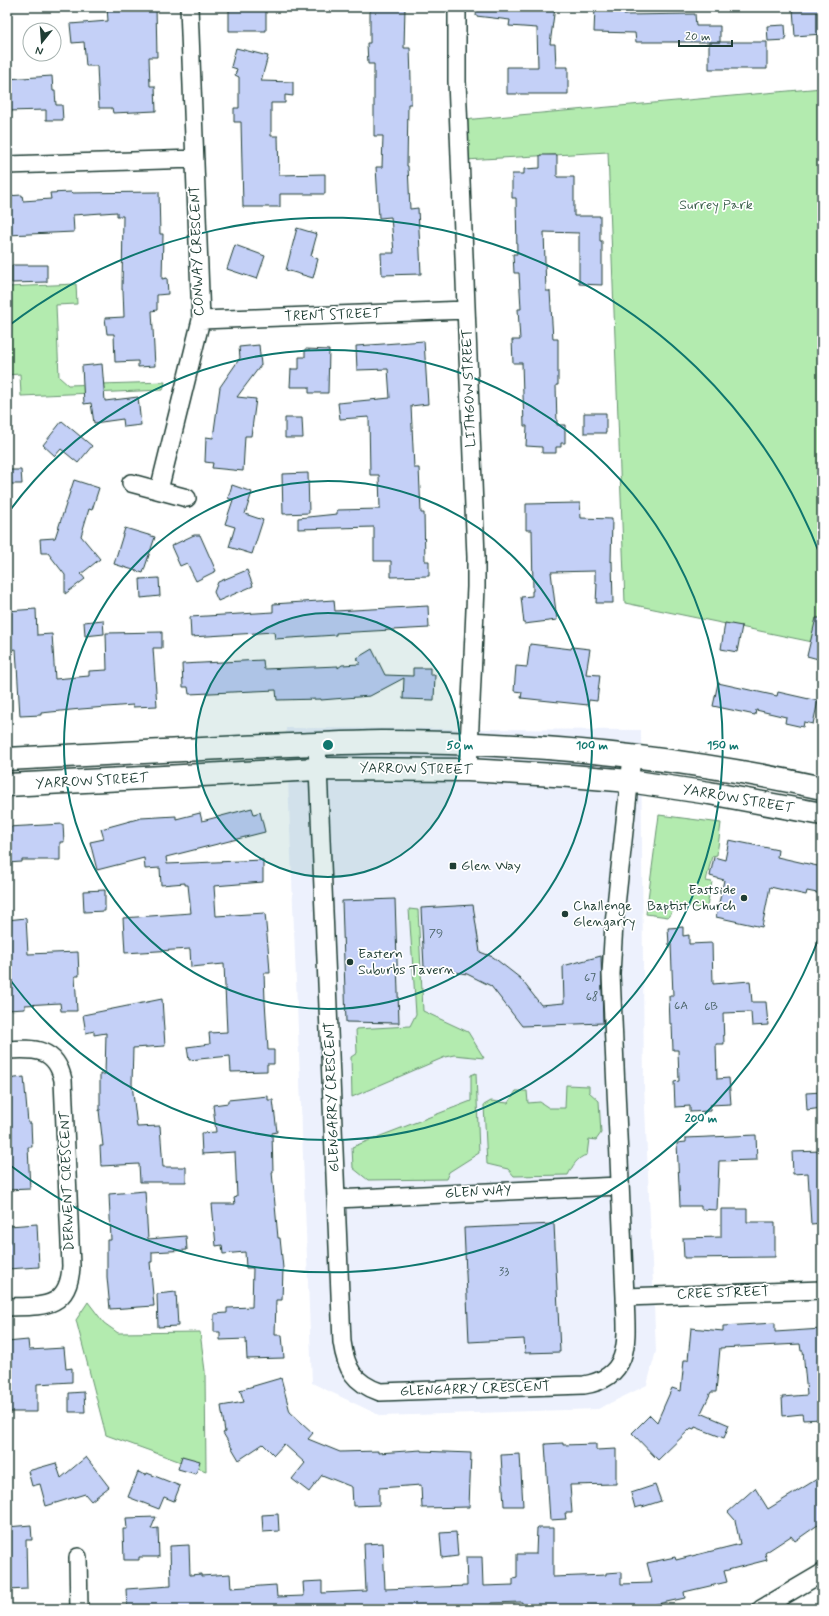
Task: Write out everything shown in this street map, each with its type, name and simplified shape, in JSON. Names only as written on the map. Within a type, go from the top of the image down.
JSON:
[{"type":"street","name":"CONWAY CRESCENT","points":[[159,490],[201,320],[189,7]]},
{"type":"street","name":"LITHGOW STREET","points":[[457,7],[457,81],[475,525],[476,587],[468,770]]},
{"type":"street","points":[[7,165],[195,159]]},
{"type":"street","name":"TRENT STREET","points":[[201,320],[466,310]]},
{"type":"street","points":[[131,483],[187,498]]},
{"type":"street","name":"YARROW STREET","points":[[7,759],[382,742],[469,745],[539,748],[632,757],[750,774],[822,788]]},
{"type":"street","name":"GLENGARRY CRESCENT","points":[[317,744],[342,1342],[344,1358],[356,1380],[367,1388],[380,1392],[584,1385],[598,1383],[609,1376],[623,1355],[626,1344],[625,1297],[611,974],[632,757]]},
{"type":"street","name":"YARROW STREET","points":[[7,785],[318,768],[468,770],[565,775],[629,781],[738,798],[822,814]]},
{"type":"street","name":"DERWENT CRESCENT","points":[[7,1050],[36,1050],[47,1054],[61,1069],[63,1080],[71,1266],[68,1286],[63,1295],[56,1301],[48,1305],[7,1307]]},
{"type":"street","name":"GLEN WAY","points":[[336,1199],[619,1186]]},
{"type":"street","name":"CREE STREET","points":[[625,1297],[822,1290]]},
{"type":"street","points":[[78,1557],[79,1609]]},
{"type":"street","points":[[761,1609],[822,1573]]},
{"type":"shaded area","points":[[286,728],[641,730],[644,1086],[656,1351],[647,1385],[598,1409],[381,1416],[312,1383]]},
{"type":"green space","name":"Surrey Park","points":[[822,88],[822,644],[625,603],[608,152],[465,160],[463,120]]},
{"type":"green space","points":[[76,284],[77,304],[56,305],[59,377],[68,385],[165,382],[163,390],[21,396],[20,374],[7,375],[7,287]]},
{"type":"green space","points":[[659,815],[721,823],[717,855],[712,856],[706,881],[712,882],[707,906],[703,909],[678,904],[668,917],[646,914]]},
{"type":"green space","points":[[409,909],[418,910],[423,1011],[468,1032],[484,1058],[454,1055],[445,1057],[352,1097],[351,1057],[357,1053],[356,1029],[410,1026],[416,1014]]},
{"type":"green space","points":[[476,1073],[479,1153],[449,1172],[446,1179],[368,1180],[353,1168],[352,1147],[471,1101],[471,1075]]},
{"type":"green space","points":[[566,1085],[589,1086],[589,1092],[599,1101],[601,1133],[596,1140],[589,1139],[587,1155],[578,1160],[568,1175],[514,1176],[508,1169],[487,1164],[484,1105],[491,1101],[508,1103],[516,1091],[527,1091],[528,1103],[540,1102],[549,1108],[565,1108]]},
{"type":"green space","points":[[88,1302],[104,1323],[118,1333],[200,1332],[205,1371],[206,1471],[106,1435],[76,1320]]},
{"type":"building","points":[[107,7],[156,7],[157,57],[149,57],[150,86],[155,86],[156,111],[113,113],[112,108],[99,108],[97,66],[86,66],[84,42],[72,43],[70,24],[108,21]]},
{"type":"building","points":[[229,7],[266,8],[266,31],[229,31]]},
{"type":"building","points":[[370,7],[405,7],[404,48],[410,48],[411,80],[411,104],[408,104],[407,166],[410,209],[418,208],[421,274],[382,275],[381,253],[394,253],[391,217],[379,218],[376,167],[382,167],[383,136],[374,136],[374,64],[368,64],[367,43],[370,43]]},
{"type":"building","points":[[477,7],[555,7],[550,44],[555,44],[556,67],[568,67],[568,94],[507,94],[507,67],[538,67],[537,28],[509,26],[510,20],[476,16]]},
{"type":"building","points":[[595,7],[624,7],[624,15],[695,14],[696,26],[720,26],[720,42],[636,42],[635,33],[594,32]]},
{"type":"building","points":[[822,8],[822,34],[795,36],[793,9]]},
{"type":"building","points":[[785,25],[786,40],[768,41],[767,26]]},
{"type":"building","points":[[709,42],[767,42],[767,69],[709,69]]},
{"type":"building","points":[[236,48],[268,56],[261,81],[293,82],[293,96],[285,95],[285,103],[271,103],[271,136],[278,136],[279,175],[325,174],[325,194],[280,194],[280,207],[243,207],[241,122],[234,122],[234,108],[239,108],[239,77],[235,75],[237,69],[231,67]]},
{"type":"building","points":[[52,76],[56,105],[62,105],[63,120],[46,120],[46,110],[7,111],[7,79]]},
{"type":"building","points":[[540,155],[557,155],[557,177],[574,177],[574,216],[600,216],[600,241],[602,241],[602,285],[579,284],[579,233],[544,232],[546,291],[550,291],[553,339],[558,339],[558,385],[556,385],[557,425],[565,425],[565,443],[561,443],[561,447],[556,447],[556,453],[542,453],[542,447],[526,446],[527,426],[524,426],[522,363],[513,363],[512,340],[520,340],[518,309],[521,309],[519,273],[514,273],[513,254],[517,254],[516,198],[512,198],[512,174],[524,174],[524,169],[540,168]]},
{"type":"building","points":[[159,192],[160,234],[163,234],[162,279],[167,278],[168,294],[157,295],[157,310],[152,311],[155,366],[138,367],[138,361],[115,362],[114,334],[107,334],[105,318],[124,317],[122,290],[123,216],[117,216],[117,212],[73,215],[74,232],[7,235],[7,196],[22,195],[23,201],[51,199],[50,193]]},
{"type":"building","points":[[297,228],[317,234],[311,256],[318,259],[313,278],[286,270]]},
{"type":"building","points":[[235,245],[265,256],[257,279],[227,269]]},
{"type":"building","points":[[12,265],[47,265],[47,282],[12,283]]},
{"type":"building","points":[[424,341],[428,404],[411,406],[414,468],[419,468],[421,513],[424,513],[425,561],[429,561],[429,576],[391,577],[391,561],[374,561],[374,527],[298,529],[298,518],[337,514],[337,510],[380,509],[379,475],[370,475],[369,417],[340,419],[338,403],[390,398],[388,369],[357,370],[356,346]]},
{"type":"building","points":[[259,345],[261,365],[237,397],[256,399],[251,436],[245,436],[243,471],[212,468],[213,463],[205,462],[206,437],[213,438],[220,387],[240,358],[239,347]]},
{"type":"building","points":[[305,349],[329,350],[328,393],[309,393],[309,387],[290,387],[291,369],[299,369],[299,357],[305,357]]},
{"type":"building","points":[[102,364],[105,401],[138,397],[141,425],[124,427],[123,419],[94,423],[91,403],[84,404],[82,366]]},
{"type":"building","points":[[584,413],[606,413],[606,433],[584,433]]},
{"type":"building","points":[[285,418],[302,418],[303,438],[285,438]]},
{"type":"building","points":[[62,421],[92,446],[78,463],[61,449],[55,456],[43,445]]},
{"type":"building","points":[[7,470],[21,470],[22,484],[7,484]]},
{"type":"building","points":[[308,473],[309,513],[283,514],[282,474]]},
{"type":"building","points":[[74,480],[99,488],[92,510],[89,509],[81,536],[100,559],[81,574],[85,579],[65,594],[65,575],[48,553],[41,553],[40,539],[55,538]]},
{"type":"building","points":[[232,485],[252,492],[245,514],[263,520],[252,554],[229,547],[235,527],[225,524],[233,500],[228,498]]},
{"type":"building","points":[[580,503],[581,518],[612,519],[611,562],[612,561],[613,603],[596,603],[597,583],[595,583],[595,571],[551,572],[557,620],[524,624],[521,597],[532,596],[533,591],[532,530],[526,530],[526,504]]},
{"type":"building","points":[[125,528],[155,537],[143,573],[114,564]]},
{"type":"building","points":[[194,535],[200,535],[216,571],[196,581],[187,563],[180,566],[171,546]]},
{"type":"building","points":[[247,570],[253,586],[218,601],[214,592],[218,582]]},
{"type":"building","points":[[159,578],[160,596],[141,598],[140,579]]},
{"type":"building","points":[[334,600],[335,611],[428,606],[429,628],[336,633],[336,635],[275,639],[274,632],[191,637],[190,617],[273,612],[273,604]]},
{"type":"building","points":[[36,609],[37,635],[52,634],[55,679],[89,676],[89,671],[107,670],[106,633],[162,632],[162,648],[153,648],[157,706],[133,707],[133,705],[20,716],[16,649],[7,650],[7,611]]},
{"type":"building","points":[[816,618],[822,618],[822,660],[807,656]]},
{"type":"building","points":[[103,620],[104,634],[85,636],[84,622]]},
{"type":"building","points":[[725,623],[742,626],[737,652],[721,649]]},
{"type":"building","points":[[530,644],[571,649],[572,647],[590,649],[586,674],[600,675],[597,701],[589,700],[588,705],[521,698],[522,692],[514,691],[516,666],[527,667]]},
{"type":"building","points":[[372,649],[385,675],[413,676],[413,668],[430,668],[430,675],[435,675],[434,700],[403,699],[404,678],[370,696],[321,700],[277,700],[276,690],[189,694],[188,687],[183,687],[182,664],[263,660],[264,669],[338,666],[338,668],[342,665],[360,664],[357,658]]},
{"type":"building","points":[[718,683],[777,696],[778,692],[818,701],[813,724],[804,722],[803,727],[785,723],[786,717],[756,710],[755,715],[713,706]]},
{"type":"building","points":[[252,808],[254,814],[260,812],[265,832],[166,857],[167,864],[263,860],[263,882],[214,886],[216,916],[265,913],[270,973],[264,973],[265,1001],[268,1050],[274,1050],[274,1064],[267,1064],[267,1071],[231,1072],[230,1056],[189,1060],[187,1047],[210,1044],[209,1033],[227,1032],[224,964],[191,967],[190,949],[125,953],[123,918],[191,913],[188,885],[185,885],[185,883],[161,885],[160,868],[145,869],[144,858],[97,870],[90,842],[104,839],[101,829],[141,818],[176,816],[176,819],[200,813],[202,821]]},
{"type":"building","points":[[63,824],[64,842],[60,842],[60,860],[22,860],[22,862],[7,863],[7,827]]},
{"type":"building","name":"Eastside Baptist Church","points":[[729,840],[778,850],[777,857],[822,867],[822,894],[807,891],[806,895],[770,887],[762,927],[716,917],[724,880],[710,876],[714,857],[725,860]]},
{"type":"building","points":[[105,890],[105,911],[84,912],[83,891]]},
{"type":"building","points":[[395,899],[399,1023],[346,1022],[342,901]]},
{"type":"building","points":[[473,905],[480,952],[493,957],[520,978],[541,1005],[564,1003],[563,966],[601,956],[603,1023],[522,1026],[491,986],[467,974],[424,967],[421,908]]},
{"type":"building","points":[[26,918],[28,954],[78,952],[79,976],[75,976],[77,1011],[61,1011],[60,1003],[25,1005],[25,1009],[7,1010],[7,920]]},
{"type":"building","points":[[683,927],[683,936],[689,935],[689,944],[712,943],[713,984],[750,981],[752,1002],[766,1002],[768,1025],[752,1026],[751,1012],[723,1013],[724,1044],[716,1044],[717,1079],[729,1078],[731,1104],[710,1105],[710,1111],[690,1112],[690,1106],[675,1107],[674,1082],[679,1081],[678,1050],[673,1050],[672,1024],[670,1024],[669,996],[673,996],[671,944],[669,945],[668,928]]},
{"type":"building","points":[[162,999],[165,1046],[133,1048],[132,1084],[137,1127],[160,1126],[163,1167],[186,1167],[186,1182],[140,1182],[139,1164],[101,1166],[100,1146],[103,1146],[99,1110],[100,1074],[105,1074],[106,1033],[94,1035],[94,1031],[86,1033],[83,1015]]},
{"type":"building","points":[[24,1077],[28,1123],[31,1123],[32,1147],[28,1147],[30,1189],[7,1190],[7,1079]]},
{"type":"building","points":[[822,1092],[822,1108],[807,1110],[806,1093]]},
{"type":"building","points":[[268,1096],[268,1100],[273,1100],[277,1132],[272,1133],[272,1172],[278,1238],[280,1238],[283,1268],[282,1300],[276,1300],[275,1335],[282,1335],[284,1358],[247,1359],[246,1339],[220,1340],[220,1332],[214,1332],[214,1314],[227,1313],[227,1308],[252,1307],[253,1268],[246,1268],[245,1252],[223,1254],[222,1245],[216,1246],[212,1204],[235,1204],[234,1198],[237,1197],[235,1152],[202,1154],[201,1133],[216,1132],[213,1105],[228,1103],[228,1100]]},
{"type":"building","points":[[756,1135],[757,1160],[719,1161],[717,1210],[701,1209],[701,1206],[680,1206],[677,1143],[686,1142],[686,1138]]},
{"type":"building","points":[[822,1151],[822,1223],[811,1224],[808,1173],[793,1174],[792,1152]]},
{"type":"building","points":[[145,1191],[148,1239],[186,1236],[187,1250],[152,1252],[152,1262],[150,1262],[154,1306],[110,1309],[107,1277],[107,1240],[111,1240],[109,1194]]},
{"type":"building","points":[[721,1209],[747,1209],[747,1222],[775,1222],[775,1257],[684,1258],[683,1238],[721,1237]]},
{"type":"building","points":[[37,1224],[39,1267],[7,1269],[7,1244],[10,1244],[9,1226]]},
{"type":"building","points":[[554,1224],[560,1352],[525,1353],[524,1339],[469,1342],[464,1228]]},
{"type":"building","points":[[176,1292],[178,1326],[158,1327],[157,1294]]},
{"type":"building","points":[[775,1323],[775,1332],[822,1329],[822,1419],[803,1420],[802,1414],[783,1416],[782,1397],[807,1395],[803,1351],[801,1351],[800,1344],[720,1348],[716,1392],[711,1392],[701,1413],[729,1425],[724,1438],[695,1427],[694,1429],[691,1428],[658,1460],[632,1433],[650,1415],[657,1422],[672,1388],[681,1391],[684,1360],[688,1360],[691,1328],[723,1331],[723,1326]]},
{"type":"building","points":[[28,1340],[29,1350],[64,1348],[66,1369],[72,1368],[72,1382],[37,1384],[37,1412],[7,1412],[7,1342]]},
{"type":"building","points":[[281,1378],[290,1412],[313,1433],[308,1439],[340,1452],[378,1451],[378,1453],[421,1450],[471,1453],[469,1507],[422,1508],[421,1485],[379,1488],[379,1505],[353,1506],[352,1487],[322,1475],[309,1492],[292,1479],[305,1463],[284,1444],[274,1455],[263,1444],[239,1460],[223,1433],[225,1432],[221,1406],[244,1402],[240,1390]]},
{"type":"building","points":[[84,1392],[85,1412],[69,1412],[69,1393]]},
{"type":"building","points":[[563,1443],[563,1445],[596,1444],[596,1450],[616,1449],[616,1484],[570,1485],[572,1513],[565,1513],[566,1519],[550,1520],[545,1444]]},
{"type":"building","points":[[520,1454],[523,1506],[504,1506],[501,1455]]},
{"type":"building","points":[[182,1456],[200,1461],[196,1474],[178,1469]]},
{"type":"building","points":[[86,1457],[109,1487],[91,1501],[85,1494],[46,1506],[40,1484],[32,1486],[28,1471],[56,1463],[61,1478]]},
{"type":"building","points":[[138,1472],[146,1475],[147,1473],[180,1486],[174,1501],[164,1497],[159,1509],[128,1497]]},
{"type":"building","points":[[822,1476],[822,1522],[795,1541],[791,1536],[765,1553],[767,1560],[724,1571],[727,1582],[684,1592],[685,1598],[648,1606],[623,1607],[623,1609],[607,1609],[607,1605],[522,1609],[522,1602],[491,1603],[491,1608],[475,1609],[127,1609],[126,1589],[171,1586],[170,1546],[189,1545],[190,1575],[201,1574],[201,1576],[230,1574],[231,1588],[276,1585],[277,1597],[304,1596],[303,1582],[322,1581],[322,1593],[366,1591],[364,1544],[383,1543],[385,1589],[467,1586],[466,1557],[482,1557],[483,1586],[513,1585],[513,1579],[517,1578],[517,1554],[536,1554],[537,1528],[553,1528],[553,1577],[606,1575],[606,1573],[621,1572],[621,1584],[652,1583],[647,1563],[675,1557],[676,1560],[740,1544],[735,1520],[728,1512],[755,1488],[768,1509]]},
{"type":"building","points":[[655,1485],[661,1501],[635,1508],[631,1493]]},
{"type":"building","points":[[278,1514],[279,1531],[263,1532],[262,1515]]},
{"type":"building","points":[[156,1517],[151,1529],[158,1528],[159,1557],[139,1557],[139,1560],[124,1560],[123,1529],[127,1529],[126,1518]]},
{"type":"building","points":[[31,1525],[32,1540],[26,1540],[27,1589],[7,1590],[7,1527]]},
{"type":"building","points":[[456,1532],[458,1556],[442,1558],[440,1533]]},
{"type":"place","name":"Glen Way","points":[[453,866]]},
{"type":"place","name":"Eastside Baptist Church","points":[[744,898]]},
{"type":"place","name":"Challenge Glengarry","points":[[565,914]]},
{"type":"place","name":"Eastern Suburbs Tavern","points":[[350,962]]}]
